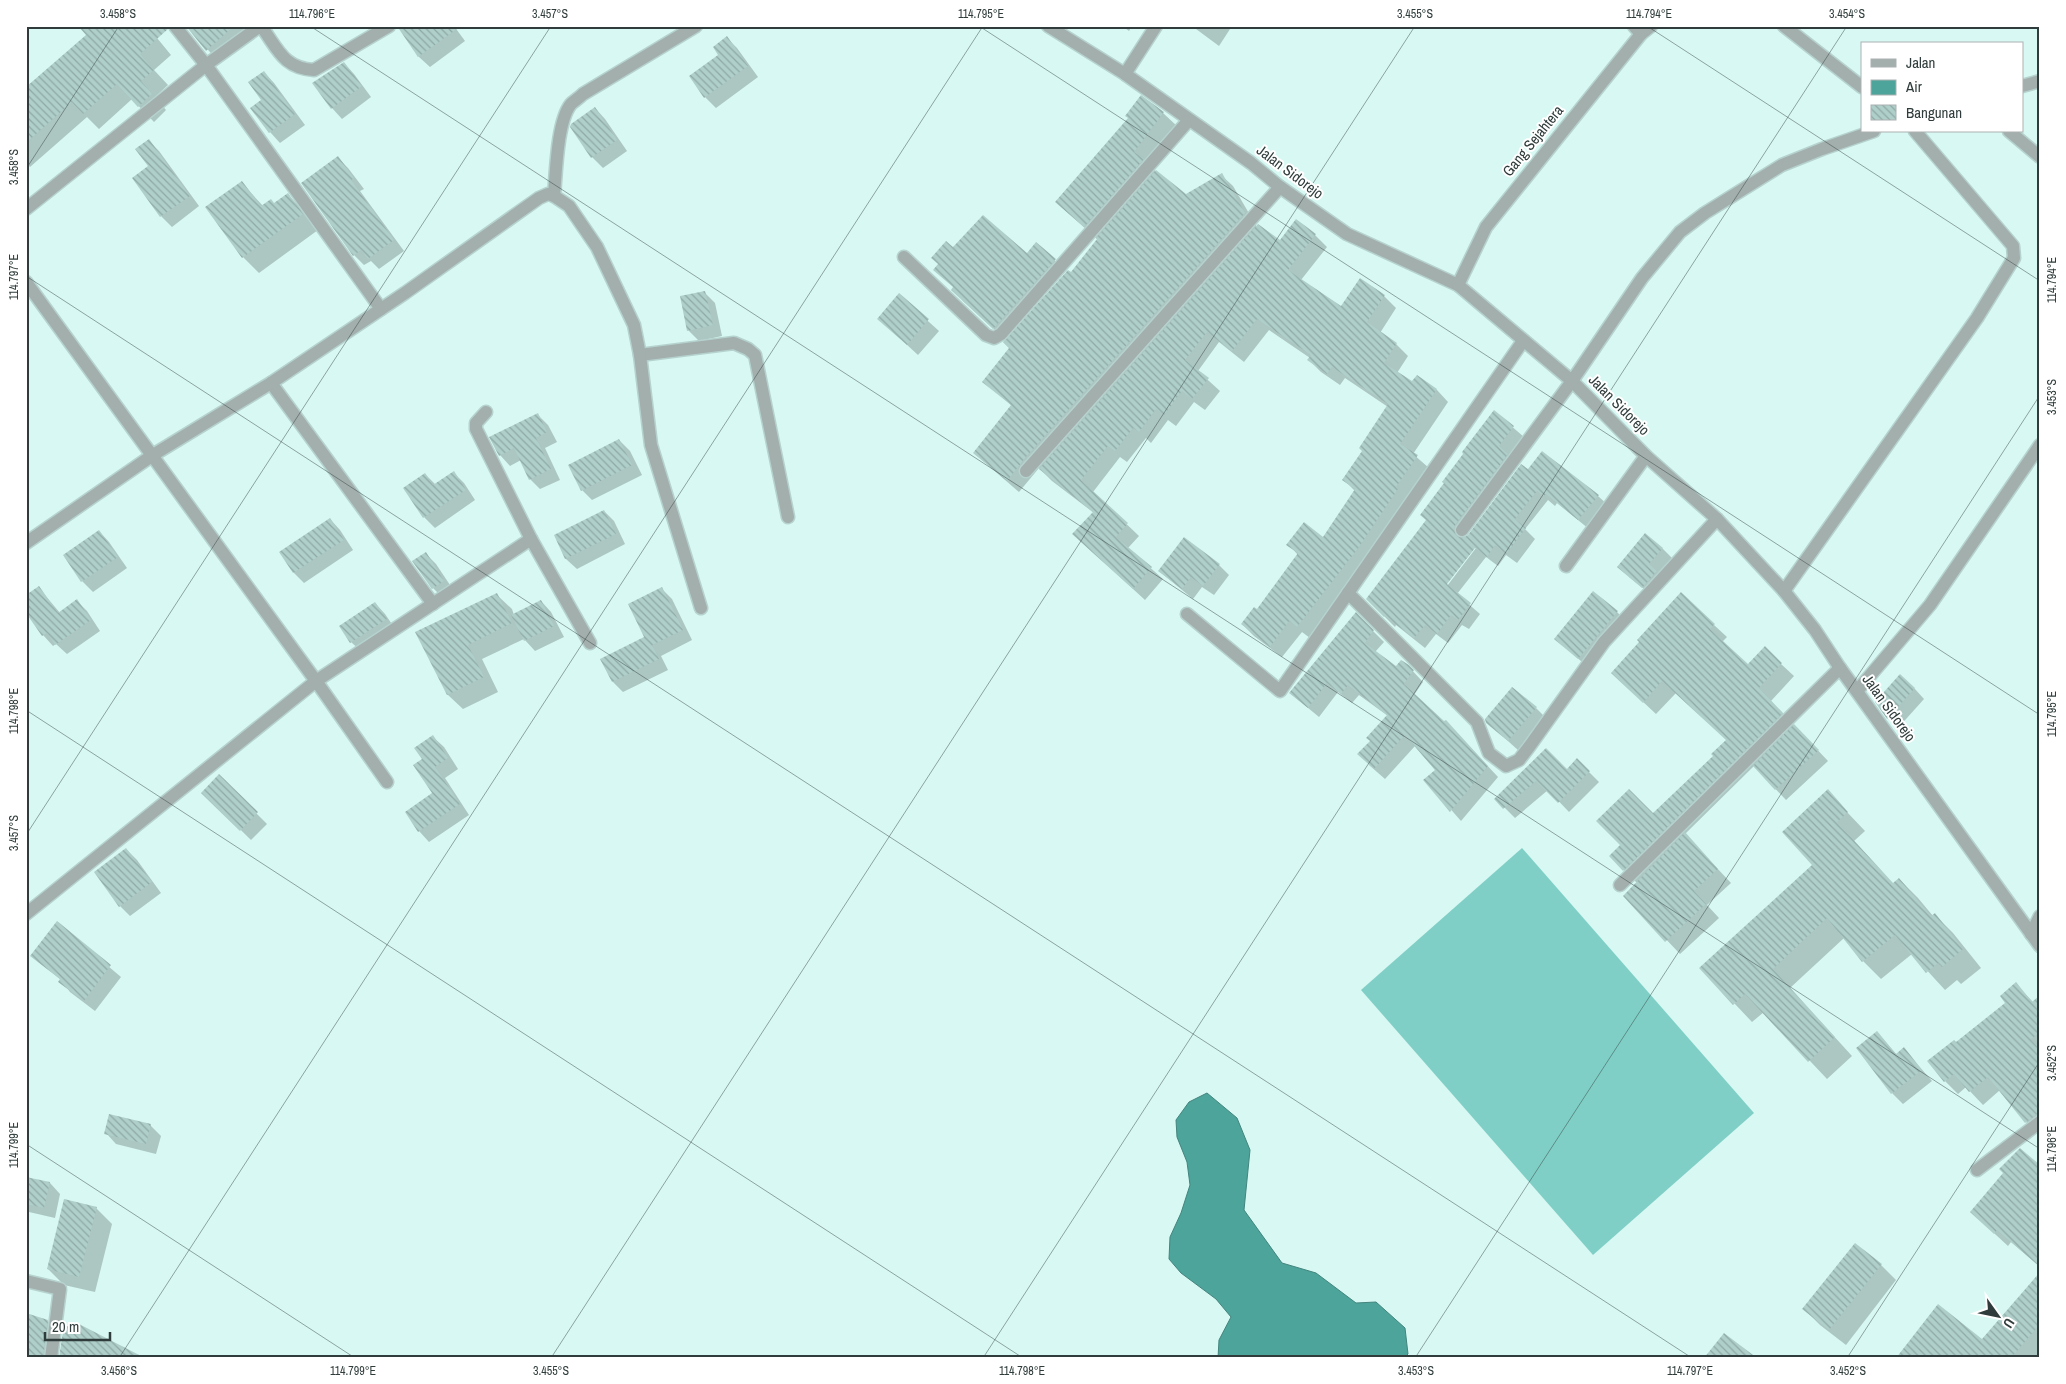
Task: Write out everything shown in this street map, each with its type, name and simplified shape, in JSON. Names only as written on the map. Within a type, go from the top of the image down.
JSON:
[{"type":"street","points":[[175,26],[206,65],[381,309]]},
{"type":"street","points":[[26,209],[206,65],[260,26],[289,64],[300,69],[314,70],[390,26]]},
{"type":"street","points":[[554,196],[556,168],[564,117],[571,105],[583,94],[696,26]]},
{"type":"street","name":"Jalan Sidorejo","points":[[1048,26],[1125,74],[1347,234],[1458,285],[1572,381],[1646,456],[1717,519],[1784,591],[1816,630],[1840,668],[2040,946]]},
{"type":"street","points":[[1125,74],[1156,26]]},
{"type":"street","points":[[1784,26],[1861,86]]},
{"type":"street","name":"Gang Sejahtera","points":[[1458,285],[1486,227],[1642,29]]},
{"type":"street","points":[[2024,85],[2040,81]]},
{"type":"street","points":[[904,257],[986,334],[994,338],[1001,334],[1189,120]]},
{"type":"street","points":[[1462,530],[1572,381],[1642,278],[1680,232],[1705,212],[1782,165],[1871,132]]},
{"type":"street","points":[[1784,591],[1977,318],[2014,258],[2013,246],[1916,132]]},
{"type":"street","points":[[2011,132],[2040,157]]},
{"type":"street","points":[[1026,470],[1280,187]]},
{"type":"street","points":[[26,543],[152,455],[271,383],[381,309],[538,198],[548,194],[569,206],[597,247],[634,325],[640,355],[651,445],[701,608]]},
{"type":"street","points":[[26,282],[316,681],[386,782]]},
{"type":"street","points":[[1187,614],[1280,691],[1523,341]]},
{"type":"street","points":[[640,355],[734,343],[748,349],[754,355],[788,517]]},
{"type":"street","points":[[271,383],[433,604]]},
{"type":"street","points":[[486,412],[476,423],[476,429],[531,539],[590,642]]},
{"type":"street","points":[[1857,691],[1930,605],[2040,445]]},
{"type":"street","points":[[1566,566],[1646,456]]},
{"type":"street","points":[[1348,594],[1477,722],[1489,753],[1506,766],[1519,760],[1530,747],[1604,642],[1717,519]]},
{"type":"street","points":[[26,914],[316,681],[531,539]]},
{"type":"street","points":[[1620,885],[1840,668]]},
{"type":"street","points":[[2031,934],[2040,916]]},
{"type":"street","points":[[1977,1170],[2040,1122]]},
{"type":"street","points":[[26,1281],[60,1289],[51,1358]]},
{"type":"shaded area","points":[[1522,848],[1754,1113],[1593,1255],[1361,990]]},
{"type":"water","points":[[1207,1093],[1237,1118],[1250,1150],[1244,1210],[1282,1263],[1316,1273],[1356,1303],[1376,1302],[1405,1328],[1408,1354],[1404,1358],[1218,1358],[1219,1340],[1231,1317],[1216,1299],[1181,1273],[1169,1259],[1170,1237],[1181,1213],[1190,1185],[1187,1162],[1177,1137],[1176,1120],[1189,1102]]},
{"type":"building","points":[[78,26],[167,26],[168,29],[140,54],[154,70],[141,81],[152,94],[138,107],[117,84],[83,114],[72,102],[26,143],[26,87],[86,35]]},
{"type":"building","points":[[186,26],[234,26],[206,51]]},
{"type":"building","points":[[397,26],[461,26],[418,57]]},
{"type":"building","points":[[727,36],[748,66],[704,98],[689,76],[718,55],[713,47]]},
{"type":"building","points":[[344,62],[362,86],[331,109],[312,83]]},
{"type":"building","points":[[264,71],[295,114],[269,133],[250,108],[261,100],[248,82]]},
{"type":"building","points":[[1141,95],[1164,112],[1134,152],[1144,159],[1084,227],[1055,202],[1128,118],[1125,116]]},
{"type":"building","points":[[595,107],[617,140],[591,158],[570,127],[571,124]]},
{"type":"building","points":[[149,139],[190,196],[160,217],[132,178],[148,166],[135,149]]},
{"type":"building","points":[[338,156],[354,178],[351,180],[394,240],[368,259],[361,250],[353,256],[301,183]]},
{"type":"building","points":[[1156,170],[1186,194],[1222,173],[1245,213],[1025,458],[1007,481],[973,453],[1011,405],[982,382],[1009,348],[1003,342],[1068,270],[1071,272],[1096,238]]},
{"type":"building","points":[[242,181],[261,206],[271,199],[274,203],[288,193],[303,214],[242,258],[205,207]]},
{"type":"building","points":[[983,215],[1027,253],[1036,242],[1056,259],[993,329],[951,290],[953,287],[933,270],[938,264],[931,258],[946,241],[953,247]]},
{"type":"building","points":[[1296,219],[1316,234],[1288,270],[1341,306],[1360,278],[1385,295],[1367,322],[1397,343],[1384,363],[1412,381],[1417,375],[1437,389],[1400,444],[1418,455],[1396,487],[1398,489],[1359,547],[1297,627],[1289,621],[1270,647],[1241,624],[1254,607],[1257,609],[1298,553],[1286,545],[1304,522],[1323,537],[1355,489],[1342,480],[1362,451],[1359,448],[1388,404],[1332,367],[1327,374],[1307,360],[1311,355],[1257,319],[1232,351],[1207,332],[1185,360],[1209,378],[1192,399],[1182,391],[1164,415],[1156,409],[1139,432],[1133,428],[1115,451],[1108,446],[1081,480],[1128,523],[1116,537],[1152,567],[1133,589],[1072,534],[1093,512],[1039,469],[1258,224],[1280,240]]},
{"type":"building","points":[[705,291],[713,325],[687,331],[680,296]]},
{"type":"building","points":[[899,293],[929,319],[907,345],[877,319]]},
{"type":"building","points":[[1494,410],[1514,426],[1499,446],[1508,454],[1455,525],[1454,530],[1457,536],[1462,538],[1468,535],[1521,464],[1528,469],[1542,451],[1599,495],[1578,520],[1546,494],[1544,496],[1537,491],[1515,519],[1526,528],[1506,554],[1495,545],[1487,557],[1475,548],[1447,584],[1471,603],[1458,620],[1451,615],[1437,634],[1425,625],[1414,638],[1384,617],[1366,599],[1426,520],[1420,515],[1444,483],[1442,482],[1463,454],[1462,452]]},
{"type":"building","points":[[538,413],[547,432],[536,438],[551,469],[529,480],[514,448],[499,456],[489,437]]},
{"type":"building","points":[[619,439],[632,465],[581,491],[568,465]]},
{"type":"building","points":[[454,471],[466,490],[423,518],[403,488],[425,473],[433,485]]},
{"type":"building","points":[[604,510],[616,534],[565,559],[554,535]]},
{"type":"building","points":[[330,518],[344,540],[293,573],[279,552]]},
{"type":"building","points":[[99,530],[118,557],[81,582],[63,555]]},
{"type":"building","points":[[1645,533],[1663,548],[1649,564],[1657,571],[1642,588],[1617,567]]},
{"type":"building","points":[[1184,537],[1220,564],[1203,586],[1191,577],[1182,589],[1158,571]]},
{"type":"building","points":[[426,552],[444,581],[432,589],[412,561]]},
{"type":"building","points":[[39,586],[58,613],[77,599],[91,620],[55,645],[47,633],[42,636],[26,613],[26,595]]},
{"type":"building","points":[[662,587],[683,630],[652,645],[659,659],[612,682],[600,659],[644,637],[628,604]]},
{"type":"building","points":[[1593,591],[1618,611],[1578,659],[1554,639]]},
{"type":"building","points":[[1681,592],[1715,624],[1710,629],[1748,664],[1765,646],[1782,663],[1759,688],[1783,713],[1623,871],[1609,856],[1620,845],[1596,821],[1629,789],[1653,813],[1713,756],[1711,754],[1726,740],[1662,681],[1643,703],[1611,673],[1639,642],[1637,640]]},
{"type":"building","points":[[497,593],[512,623],[468,645],[484,677],[447,695],[415,632]]},
{"type":"building","points":[[541,600],[554,626],[524,641],[511,615]]},
{"type":"building","points":[[375,602],[387,619],[350,643],[339,626]]},
{"type":"building","points":[[1356,612],[1374,630],[1365,643],[1396,666],[1401,660],[1414,670],[1404,684],[1444,721],[1446,720],[1488,766],[1450,812],[1423,780],[1435,770],[1405,735],[1374,769],[1357,754],[1370,741],[1366,738],[1387,715],[1348,685],[1341,694],[1327,683],[1308,708],[1289,693]]},
{"type":"building","points":[[1900,674],[1915,688],[1887,719],[1875,702]]},
{"type":"building","points":[[1512,687],[1537,707],[1508,741],[1486,723],[1485,719]]},
{"type":"building","points":[[1794,724],[1819,750],[1775,790],[1753,766]]},
{"type":"building","points":[[433,735],[448,758],[435,767],[460,804],[418,832],[405,812],[432,793],[413,765],[422,759],[414,748]]},
{"type":"building","points":[[1546,748],[1567,769],[1577,758],[1590,771],[1558,803],[1536,781],[1503,809],[1494,799]]},
{"type":"building","points":[[219,774],[258,812],[240,831],[201,793]]},
{"type":"building","points":[[1828,789],[1848,812],[1837,822],[1893,883],[1899,878],[1931,916],[1935,913],[1963,949],[1942,967],[1938,963],[1926,973],[1895,935],[1862,962],[1827,918],[1773,969],[1835,1037],[1808,1062],[1745,994],[1733,1005],[1699,968],[1812,865],[1782,832]]},
{"type":"building","points":[[1685,832],[1718,869],[1694,891],[1706,904],[1665,942],[1623,896]]},
{"type":"building","points":[[126,848],[152,882],[119,907],[94,872]]},
{"type":"building","points":[[57,921],[111,965],[84,1001],[58,982],[60,979],[30,956]]},
{"type":"building","points":[[2016,982],[2032,1002],[2040,995],[2040,1032],[2031,1039],[2040,1050],[2040,1112],[2025,1123],[1988,1077],[1969,1092],[1954,1074],[1944,1082],[1927,1061],[1954,1040],[1956,1042],[2005,1003],[2000,996]]},
{"type":"building","points":[[1877,1031],[1896,1054],[1904,1047],[1922,1070],[1891,1094],[1856,1048]]},
{"type":"building","points":[[109,1114],[151,1124],[146,1144],[104,1134]]},
{"type":"building","points":[[2020,1148],[2040,1165],[2040,1267],[1997,1230],[1994,1234],[1970,1212],[2003,1173],[1999,1169]]},
{"type":"building","points":[[26,1177],[50,1182],[44,1208],[26,1204]]},
{"type":"building","points":[[64,1199],[97,1207],[79,1277],[47,1269]]},
{"type":"building","points":[[1855,1243],[1882,1264],[1829,1330],[1802,1309]]},
{"type":"building","points":[[2040,1272],[2040,1324],[2011,1358],[1896,1358],[1938,1304],[1982,1339]]},
{"type":"building","points":[[26,1313],[48,1320],[43,1358],[26,1358]]},
{"type":"building","points":[[79,1324],[145,1358],[59,1358],[64,1325],[77,1329]]},
{"type":"building","points":[[1724,1333],[1757,1358],[1704,1358]]}]
